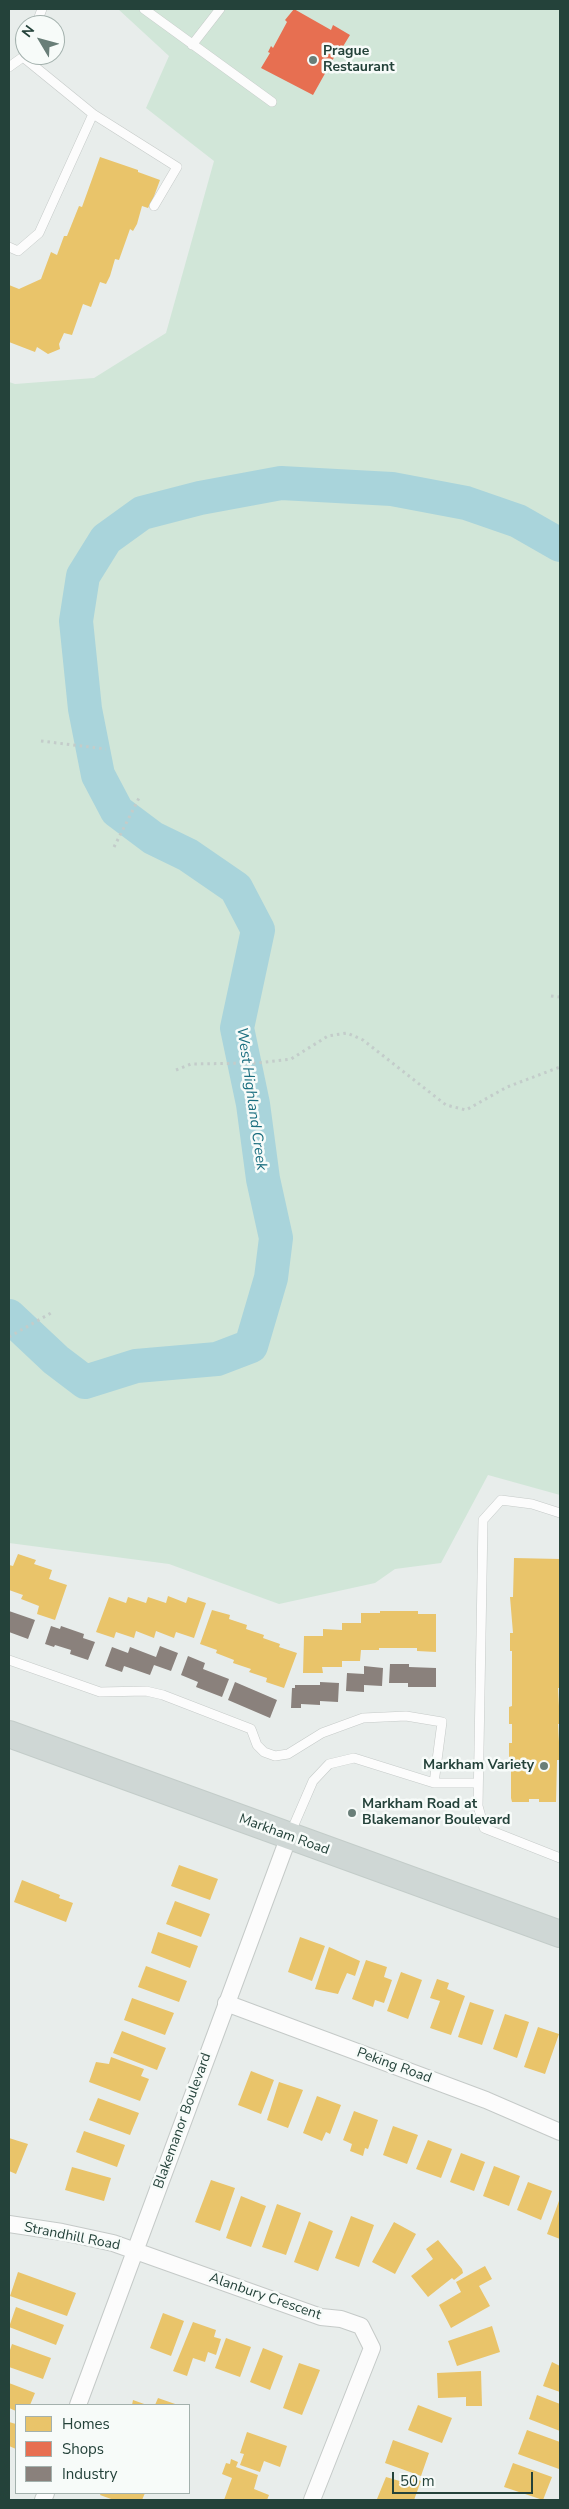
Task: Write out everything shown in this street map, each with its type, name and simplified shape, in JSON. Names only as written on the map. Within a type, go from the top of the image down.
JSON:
[{"type":"main road","name":"Markham Road","points":[[9,1734],[560,1934]]},
{"type":"street","name":"Blakemanor Boulevard","points":[[78,2404],[289,1836]]},
{"type":"street","name":"Peking Road","points":[[226,2003],[486,2100],[560,2132]]},
{"type":"street","name":"Strandhill Road","points":[[9,2224],[62,2232],[135,2250]]},
{"type":"street","name":"Alanbury Crescent","points":[[135,2250],[321,2317],[341,2319],[361,2326],[372,2348],[312,2500]]},
{"type":"lane","points":[[144,9],[272,102]]},
{"type":"lane","points":[[192,45],[220,9]]},
{"type":"lane","points":[[36,65],[94,114],[177,167],[154,206]]},
{"type":"lane","points":[[9,247],[18,251],[39,232],[94,114]]},
{"type":"lane","points":[[560,1513],[532,1504],[501,1500],[483,1520],[478,1783],[478,1806],[484,1828],[560,1858]]},
{"type":"lane","points":[[9,1660],[97,1692],[114,1694],[146,1691],[163,1695],[251,1729],[258,1746],[264,1752],[275,1756],[288,1754],[327,1730],[363,1718],[406,1716],[442,1722],[434,1783]]},
{"type":"lane","points":[[289,1836],[313,1780],[329,1764],[354,1758],[434,1783],[478,1783]]},
{"type":"path","points":[[41,741],[106,749]]},
{"type":"path","points":[[114,846],[139,798]]},
{"type":"path","points":[[551,996],[560,997]]},
{"type":"path","points":[[176,1070],[191,1064],[257,1063],[291,1060],[328,1036],[347,1033],[363,1040],[446,1105],[466,1110],[506,1087],[560,1067]]},
{"type":"path","points":[[9,1338],[51,1313]]},
{"type":"green space","points":[[118,9],[560,9],[560,1495],[488,1475],[441,1563],[395,1569],[375,1583],[279,1604],[169,1564],[9,1543],[9,382],[15,384],[94,378],[166,333],[214,161],[146,108],[169,56]]},
{"type":"building: Homes","points":[[100,157],[160,180],[153,199],[148,208],[142,206],[137,224],[133,231],[130,229],[119,260],[115,259],[106,284],[100,282],[91,307],[83,304],[72,335],[64,333],[59,344],[60,349],[48,354],[37,347],[35,352],[9,342],[9,285],[19,289],[41,279],[51,252],[57,255],[79,206],[82,207]]},
{"type":"building: Homes","points":[[18,1554],[36,1560],[34,1564],[52,1570],[49,1579],[67,1585],[55,1620],[37,1614],[39,1606],[21,1599],[23,1595],[9,1590],[9,1565],[13,1566]]},
{"type":"building: Homes","points":[[514,1558],[560,1559],[560,1688],[558,1688],[560,1724],[558,1724],[560,1760],[557,1760],[556,1802],[539,1802],[539,1799],[529,1799],[529,1802],[512,1802],[511,1798],[509,1743],[512,1743],[512,1724],[509,1724],[509,1707],[512,1706],[512,1651],[510,1651],[510,1633],[513,1633],[510,1597],[513,1597]]},
{"type":"building: Homes","points":[[168,1596],[186,1603],[188,1597],[206,1603],[194,1638],[176,1632],[174,1638],[156,1631],[154,1638],[136,1631],[134,1638],[116,1632],[114,1638],[96,1632],[109,1597],[126,1603],[128,1597],[146,1603],[148,1597],[166,1603]]},
{"type":"building: Homes","points":[[212,1610],[230,1615],[229,1619],[247,1625],[246,1629],[264,1635],[263,1638],[280,1644],[279,1647],[297,1653],[284,1688],[266,1682],[267,1678],[249,1672],[251,1669],[233,1663],[234,1660],[216,1653],[217,1650],[200,1644]]},
{"type":"building: Homes","points":[[380,1611],[418,1611],[418,1614],[436,1614],[436,1652],[417,1651],[417,1648],[361,1650],[360,1661],[342,1661],[342,1667],[322,1667],[323,1673],[303,1673],[304,1636],[323,1636],[323,1629],[342,1630],[342,1623],[361,1623],[361,1613],[380,1613]]},
{"type":"building: Homes","points":[[179,1865],[218,1879],[210,1900],[171,1886]]},
{"type":"building: Homes","points":[[22,1880],[60,1895],[59,1898],[73,1903],[66,1922],[14,1902]]},
{"type":"building: Homes","points":[[175,1901],[210,1914],[201,1937],[166,1924]]},
{"type":"building: Homes","points":[[158,1932],[198,1946],[190,1968],[151,1953]]},
{"type":"building: Homes","points":[[300,1937],[325,1946],[312,1981],[288,1972]]},
{"type":"building: Homes","points":[[329,1947],[360,1961],[355,1976],[347,1973],[338,1994],[315,1989]]},
{"type":"building: Homes","points":[[366,1960],[387,1967],[384,1977],[392,1980],[384,2003],[375,2000],[373,2007],[352,1999]]},
{"type":"building: Homes","points":[[146,1966],[187,1981],[179,2002],[138,1987]]},
{"type":"building: Homes","points":[[401,1972],[422,1980],[408,2019],[387,2011]]},
{"type":"building: Homes","points":[[437,1979],[449,1983],[447,1989],[465,1996],[451,2035],[430,2028],[440,2001],[430,1998]]},
{"type":"building: Homes","points":[[132,1998],[174,2013],[165,2035],[124,2020]]},
{"type":"building: Homes","points":[[470,2002],[494,2010],[482,2045],[458,2037]]},
{"type":"building: Homes","points":[[505,2014],[529,2022],[517,2058],[493,2049]]},
{"type":"building: Homes","points":[[538,2027],[559,2034],[545,2074],[524,2067]]},
{"type":"building: Homes","points":[[122,2031],[166,2048],[157,2070],[113,2053]]},
{"type":"building: Homes","points":[[111,2057],[144,2069],[141,2076],[149,2079],[140,2101],[89,2082],[96,2062],[109,2064]]},
{"type":"building: Homes","points":[[251,2071],[274,2080],[261,2114],[238,2105]]},
{"type":"building: Homes","points":[[279,2082],[303,2090],[288,2128],[267,2120]]},
{"type":"building: Homes","points":[[317,2096],[341,2105],[330,2134],[326,2132],[322,2141],[303,2133]]},
{"type":"building: Homes","points":[[98,2098],[139,2113],[130,2135],[89,2120]]},
{"type":"building: Homes","points":[[354,2111],[378,2120],[368,2149],[365,2148],[363,2156],[350,2151],[352,2144],[343,2140]]},
{"type":"building: Homes","points":[[393,2126],[418,2135],[407,2164],[383,2155]]},
{"type":"building: Homes","points":[[84,2131],[125,2145],[117,2167],[76,2152]]},
{"type":"building: Homes","points":[[9,2138],[28,2144],[16,2174],[9,2171]]},
{"type":"building: Homes","points":[[428,2140],[452,2149],[441,2178],[416,2169]]},
{"type":"building: Homes","points":[[461,2153],[485,2162],[474,2191],[450,2182]]},
{"type":"building: Homes","points":[[494,2166],[520,2176],[509,2206],[483,2196]]},
{"type":"building: Homes","points":[[72,2167],[111,2178],[104,2201],[65,2190]]},
{"type":"building: Homes","points":[[211,2180],[235,2188],[220,2231],[195,2222]]},
{"type":"building: Homes","points":[[528,2182],[552,2191],[541,2220],[517,2210]]},
{"type":"building: Homes","points":[[241,2196],[266,2206],[251,2247],[226,2238]]},
{"type":"building: Homes","points":[[560,2198],[560,2239],[547,2234]]},
{"type":"building: Homes","points":[[277,2204],[301,2213],[286,2255],[262,2247]]},
{"type":"building: Homes","points":[[351,2216],[374,2225],[359,2267],[335,2258]]},
{"type":"building: Homes","points":[[309,2221],[333,2231],[318,2271],[294,2262]]},
{"type":"building: Homes","points":[[394,2222],[416,2234],[395,2274],[372,2262]]},
{"type":"building: Homes","points":[[438,2240],[462,2269],[463,2273],[454,2280],[452,2278],[428,2297],[411,2276],[433,2259],[426,2249]]},
{"type":"building: Homes","points":[[485,2266],[492,2279],[479,2286],[490,2306],[451,2328],[439,2305],[461,2292],[456,2282]]},
{"type":"building: Homes","points":[[18,2272],[76,2293],[67,2316],[10,2296]]},
{"type":"building: Homes","points":[[16,2307],[64,2325],[56,2345],[9,2327]]},
{"type":"building: Homes","points":[[163,2313],[184,2321],[171,2356],[150,2348]]},
{"type":"building: Homes","points":[[193,2322],[216,2330],[214,2337],[221,2339],[216,2355],[208,2352],[205,2362],[193,2358],[187,2376],[173,2371]]},
{"type":"building: Homes","points":[[492,2326],[500,2352],[457,2366],[448,2341]]},
{"type":"building: Homes","points":[[226,2338],[251,2347],[240,2377],[215,2368]]},
{"type":"building: Homes","points":[[12,2344],[51,2358],[43,2379],[9,2367],[9,2353]]},
{"type":"building: Homes","points":[[263,2348],[283,2356],[270,2390],[250,2382]]},
{"type":"building: Homes","points":[[552,2362],[560,2366],[560,2392],[543,2386]]},
{"type":"building: Homes","points":[[299,2363],[320,2370],[302,2415],[283,2408]]},
{"type":"building: Homes","points":[[481,2371],[482,2406],[466,2406],[466,2397],[438,2398],[437,2373]]},
{"type":"building: Homes","points":[[9,2383],[35,2393],[30,2404],[15,2404],[15,2411],[9,2408]]},
{"type":"building: Homes","points":[[537,2395],[560,2404],[560,2431],[529,2419]]},
{"type":"building: Homes","points":[[158,2398],[175,2404],[155,2404]]},
{"type":"building: Homes","points":[[133,2400],[144,2404],[132,2404]]},
{"type":"building: Homes","points":[[418,2405],[452,2418],[442,2443],[408,2430]]},
{"type":"building: Homes","points":[[9,2422],[15,2424],[15,2449],[9,2446]]},
{"type":"building: Homes","points":[[527,2430],[560,2442],[559,2469],[518,2454]]},
{"type":"building: Homes","points":[[247,2432],[287,2446],[280,2467],[264,2461],[260,2472],[240,2465],[244,2454],[240,2453]]},
{"type":"building: Homes","points":[[393,2440],[429,2453],[421,2476],[385,2463]]},
{"type":"building: Homes","points":[[231,2459],[238,2462],[236,2467],[258,2475],[254,2489],[269,2495],[267,2500],[224,2500],[232,2478],[222,2474],[226,2463],[230,2464]]},
{"type":"building: Homes","points":[[513,2463],[552,2477],[543,2500],[504,2487]]},
{"type":"building: Homes","points":[[406,2475],[421,2481],[414,2500],[377,2499],[386,2477],[403,2482]]},
{"type":"building: Homes","points":[[145,2494],[142,2500],[114,2500],[100,2495]]},
{"type":"building: Shops","points":[[294,9],[331,30],[333,25],[350,35],[339,53],[337,52],[313,95],[261,68],[270,53],[268,52],[271,46],[273,48],[287,22],[285,20]]},
{"type":"building: Industry","points":[[9,1611],[35,1620],[28,1639],[9,1632]]},
{"type":"building: Industry","points":[[51,1626],[60,1629],[61,1626],[84,1634],[83,1638],[95,1642],[88,1660],[70,1654],[71,1650],[45,1644]]},
{"type":"building: Industry","points":[[160,1646],[178,1653],[171,1671],[154,1665],[150,1675],[124,1666],[122,1672],[105,1666],[112,1647],[128,1653],[130,1647],[156,1657]]},
{"type":"building: Industry","points":[[188,1656],[205,1663],[203,1669],[229,1679],[222,1697],[196,1687],[198,1682],[181,1675]]},
{"type":"building: Industry","points":[[390,1664],[409,1664],[409,1667],[436,1668],[436,1687],[408,1687],[408,1683],[389,1683]]},
{"type":"building: Industry","points":[[364,1666],[383,1668],[382,1686],[364,1685],[364,1692],[346,1691],[347,1673],[364,1674]]},
{"type":"building: Industry","points":[[235,1682],[277,1700],[270,1718],[228,1700]]},
{"type":"building: Industry","points":[[320,1682],[339,1683],[338,1702],[320,1701],[320,1705],[301,1704],[301,1708],[291,1708],[292,1688],[295,1688],[295,1685],[320,1685]]},
{"type":"waterway","name":"West Highland Creek","points":[[9,1316],[56,1360],[85,1382],[136,1366],[217,1359],[251,1346],[271,1278],[276,1238],[263,1179],[253,1104],[237,1028],[258,930],[236,888],[188,855],[153,838],[117,811],[98,775],[85,709],[76,621],[83,576],[106,539],[142,513],[200,498],[281,483],[392,489],[466,503],[518,521],[560,545]]},
{"type":"place","name":"Prague Restaurant","points":[[313,60]]},
{"type":"place","name":"Markham Variety","points":[[544,1766]]},
{"type":"place","name":"Markham Road at Blakemanor Boulevard","points":[[352,1813]]}]
